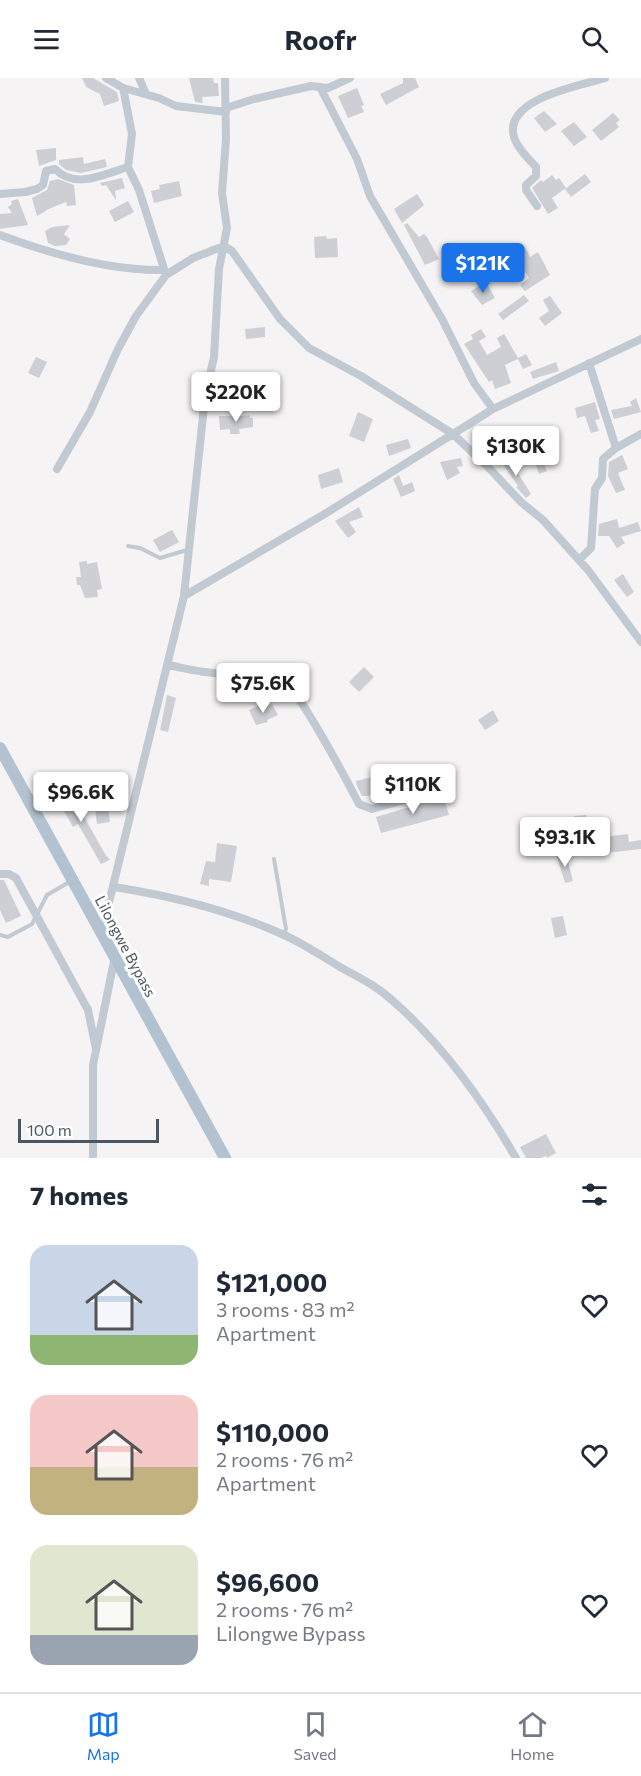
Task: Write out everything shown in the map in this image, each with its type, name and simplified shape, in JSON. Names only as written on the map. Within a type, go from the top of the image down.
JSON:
[{"type":"main road","name":"Lilongwe Bypass","points":[[0,748],[74,879],[225,1158]]},
{"type":"street","points":[[106,78],[123,88],[176,106],[226,110],[294,90],[328,88],[350,78]]},
{"type":"street","points":[[139,78],[146,94]]},
{"type":"street","points":[[102,931],[184,596],[205,397],[214,357],[219,269],[227,228],[222,193],[226,110],[225,78]]},
{"type":"street","points":[[537,206],[526,190],[526,185],[536,176],[536,167],[516,142],[513,134],[515,122],[521,112],[545,96],[605,78]]},
{"type":"street","points":[[320,87],[357,159],[370,196],[442,319],[474,383],[494,410]]},
{"type":"street","points":[[123,88],[132,134],[128,167],[139,190],[165,273]]},
{"type":"street","points":[[0,194],[37,189],[44,184],[46,171],[51,169],[84,181],[128,167]]},
{"type":"street","points":[[0,234],[75,257],[131,270],[165,273]]},
{"type":"street","points":[[57,469],[90,412],[118,349],[136,316],[165,273],[193,258],[224,246]]},
{"type":"street","points":[[224,246],[232,251],[287,327],[309,348],[361,376],[453,434],[543,520],[607,593],[641,642]]},
{"type":"street","points":[[184,596],[324,515],[494,410],[641,339]]},
{"type":"street","points":[[589,363],[616,448]]},
{"type":"street","points":[[579,560],[591,548],[595,489],[602,478],[603,459],[616,448],[641,434]]},
{"type":"street","points":[[168,665],[215,673],[267,669],[278,673],[308,714],[358,804],[372,809],[437,791]]},
{"type":"street","points":[[0,874],[9,874],[16,878],[88,1010],[96,1049]]},
{"type":"street","points":[[114,887],[189,902],[284,935],[367,981],[393,1000],[416,1023],[481,1101],[516,1158]]},
{"type":"street","points":[[93,1158],[93,1065],[115,956]]},
{"type":"lane","points":[[128,546],[140,548],[160,558],[188,549]]},
{"type":"lane","points":[[274,858],[286,929],[284,935]]},
{"type":"lane","points":[[0,935],[8,937],[32,924],[47,895],[74,879]]},
{"type":"building","points":[[82,78],[93,78],[117,92],[119,101],[104,106],[100,94],[86,87]]},
{"type":"building","points":[[189,78],[213,78],[214,83],[218,83],[219,96],[202,97],[203,103],[195,102]]},
{"type":"building","points":[[403,78],[415,78],[419,87],[386,105],[380,94],[403,83]]},
{"type":"building","points":[[357,88],[364,105],[361,106],[364,112],[348,118],[338,96]]},
{"type":"building","points":[[544,111],[557,124],[545,132],[534,118]]},
{"type":"building","points":[[613,113],[620,120],[616,123],[619,127],[601,141],[592,130]]},
{"type":"building","points":[[574,122],[587,137],[574,146],[561,131]]},
{"type":"building","points":[[56,148],[56,160],[39,166],[36,150]]},
{"type":"building","points":[[83,157],[84,164],[105,159],[107,167],[81,173],[66,170],[59,164],[59,160]]},
{"type":"building","points":[[585,174],[591,182],[571,197],[565,189]]},
{"type":"building","points":[[552,175],[556,180],[559,178],[566,188],[552,198],[558,208],[548,214],[532,188],[541,180],[543,182]]},
{"type":"building","points":[[122,178],[125,188],[115,191],[116,200],[106,185],[102,186],[100,183]]},
{"type":"building","points":[[58,179],[74,185],[76,205],[67,206],[66,202],[37,216],[32,198],[47,190],[50,181]]},
{"type":"building","points":[[179,181],[182,196],[154,203],[151,191],[160,189],[159,185]]},
{"type":"building","points":[[417,194],[424,205],[402,223],[394,209]]},
{"type":"building","points":[[18,199],[28,225],[0,229],[0,214],[12,213],[8,207],[12,204],[11,201]]},
{"type":"building","points":[[128,201],[134,212],[115,222],[109,211]]},
{"type":"building","points":[[407,223],[419,237],[424,234],[427,237],[439,259],[425,265],[404,225]]},
{"type":"building","points":[[70,225],[64,234],[70,239],[66,245],[55,246],[48,243],[45,231],[52,227]]},
{"type":"building","points":[[326,236],[327,239],[337,238],[338,257],[315,258],[314,237]]},
{"type":"building","points":[[525,247],[530,257],[538,252],[550,275],[525,291],[520,285],[529,278],[522,267],[524,266],[517,251]]},
{"type":"building","points":[[486,282],[495,298],[482,305],[471,291]]},
{"type":"building","points":[[524,295],[529,301],[503,320],[498,314]]},
{"type":"building","points":[[550,296],[562,313],[545,326],[539,318],[549,311],[543,300]]},
{"type":"building","points":[[265,327],[265,337],[246,339],[245,329]]},
{"type":"building","points":[[481,329],[486,337],[479,341],[487,355],[501,347],[497,338],[504,334],[518,358],[526,354],[532,365],[523,369],[518,359],[505,365],[511,383],[495,389],[492,380],[489,382],[464,344],[473,339],[471,335]]},
{"type":"building","points":[[36,357],[47,362],[39,378],[28,373]]},
{"type":"building","points":[[556,362],[559,371],[533,379],[530,372]]},
{"type":"building","points":[[636,398],[641,412],[614,419],[611,410],[632,406],[630,402]]},
{"type":"building","points":[[595,402],[600,419],[595,420],[599,431],[591,433],[585,416],[577,418],[575,408]]},
{"type":"building","points":[[232,412],[239,412],[239,416],[250,415],[250,418],[253,418],[253,427],[239,429],[240,434],[230,434],[230,429],[220,430],[219,416],[232,416]]},
{"type":"building","points":[[358,412],[373,419],[364,442],[349,436]]},
{"type":"building","points":[[540,438],[550,459],[543,461],[547,471],[539,474],[529,444]]},
{"type":"building","points":[[408,439],[411,448],[389,456],[386,445]]},
{"type":"building","points":[[622,455],[628,469],[618,473],[625,490],[616,493],[608,476],[609,462]]},
{"type":"building","points":[[507,456],[531,494],[526,498],[516,487],[518,486],[500,460]]},
{"type":"building","points":[[461,458],[463,466],[457,467],[460,473],[447,480],[440,462]]},
{"type":"building","points":[[339,468],[343,482],[321,489],[318,475]]},
{"type":"building","points":[[399,475],[403,486],[412,482],[415,491],[401,497],[393,479]]},
{"type":"building","points":[[359,507],[363,517],[349,522],[356,532],[348,538],[335,521]]},
{"type":"building","points":[[617,519],[619,528],[638,522],[641,531],[621,537],[625,543],[617,548],[609,536],[598,536],[599,524]]},
{"type":"building","points":[[172,530],[179,542],[160,552],[153,540]]},
{"type":"building","points":[[87,561],[87,564],[97,562],[102,589],[97,590],[98,597],[85,598],[80,585],[77,585],[76,577],[81,577],[79,562]]},
{"type":"building","points":[[623,574],[634,592],[627,597],[614,580]]},
{"type":"building","points":[[364,667],[374,677],[359,692],[349,682]]},
{"type":"building","points":[[167,695],[176,698],[168,732],[160,730]]},
{"type":"building","points":[[272,704],[278,715],[267,720],[268,722],[256,725],[249,710],[258,706],[260,709]]},
{"type":"building","points":[[493,710],[499,721],[485,730],[478,720]]},
{"type":"building","points":[[414,767],[423,767],[426,783],[367,796],[362,796],[357,786],[356,781]]},
{"type":"building","points":[[68,788],[110,860],[101,864],[78,824],[73,827],[59,802],[62,800],[58,793]]},
{"type":"building","points":[[106,793],[110,822],[97,824],[93,795]]},
{"type":"building","points":[[436,799],[444,799],[449,815],[381,833],[376,817]]},
{"type":"building","points":[[586,815],[588,832],[576,834],[574,816]]},
{"type":"building","points":[[628,834],[629,842],[641,840],[641,849],[597,854],[596,838]]},
{"type":"building","points":[[217,843],[237,846],[231,882],[209,879],[209,886],[200,884],[206,861],[215,862]]},
{"type":"building","points":[[566,854],[573,881],[565,883],[557,857]]},
{"type":"building","points":[[0,880],[4,880],[21,916],[6,923],[0,910]]},
{"type":"building","points":[[563,916],[567,935],[555,938],[551,918]]},
{"type":"building","points":[[546,1134],[556,1153],[547,1158],[546,1156],[526,1158],[520,1147]]}]
